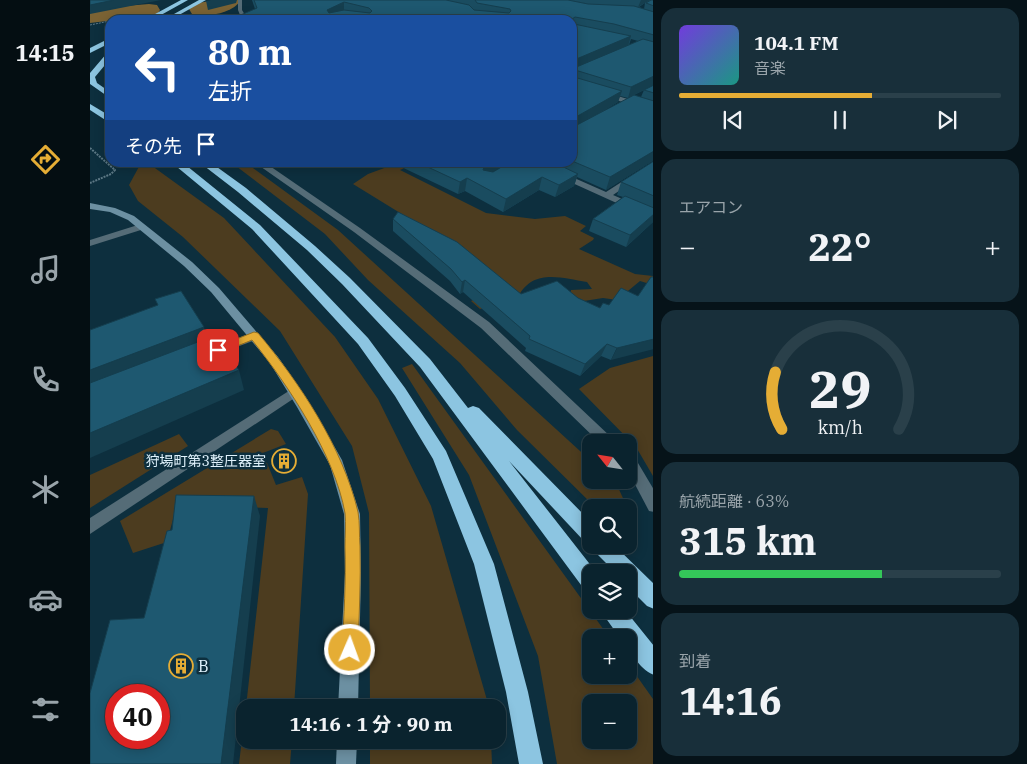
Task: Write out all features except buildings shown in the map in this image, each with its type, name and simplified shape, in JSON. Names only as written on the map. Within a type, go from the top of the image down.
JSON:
[{"type":"highway","points":[[156,15],[185,0]]},
{"type":"highway","points":[[176,15],[203,0]]},
{"type":"highway","points":[[90,51],[105,43]]},
{"type":"highway","points":[[90,64],[105,56]]},
{"type":"highway","points":[[105,59],[91,77],[94,84],[105,92]]},
{"type":"highway","points":[[90,90],[105,99]]},
{"type":"highway","points":[[90,106],[105,116]]},
{"type":"highway","points":[[182,167],[256,226],[363,341],[400,392],[440,456],[484,564],[517,692],[530,764]]},
{"type":"highway","points":[[210,167],[242,190],[311,248],[346,281],[582,526]]},
{"type":"highway","points":[[425,363],[582,570]]},
{"type":"highway","points":[[610,554],[619,564]]},
{"type":"highway","points":[[637,582],[653,599]]},
{"type":"highway","points":[[619,619],[653,664]]},
{"type":"street","points":[[240,0],[242,15]]},
{"type":"street","points":[[577,86],[653,110]]},
{"type":"street","points":[[621,107],[637,98]]},
{"type":"street","points":[[606,196],[653,163]]},
{"type":"street","points":[[268,167],[357,230],[484,325],[599,434]]},
{"type":"street","points":[[541,167],[653,217]]},
{"type":"street","points":[[90,206],[112,210],[131,218],[188,264],[215,290],[274,360],[337,464],[352,514],[353,573],[348,699]]},
{"type":"street","points":[[90,243],[141,227]]},
{"type":"street","points":[[200,358],[254,336]]},
{"type":"street","points":[[90,528],[295,392]]},
{"type":"street","points":[[638,477],[653,506]]},
{"type":"street","points":[[346,764],[347,749]]},
{"type":"path","points":[[90,24],[105,22]]},
{"type":"path","points":[[90,148],[105,161]]},
{"type":"path","points":[[90,183],[111,174],[115,170],[112,167]]},
{"type":"shaded area","points":[[139,167],[154,167],[224,218],[335,337],[378,399],[431,506],[487,699],[370,699],[369,513],[352,446],[280,331],[183,237],[138,201],[129,185]]},
{"type":"shaded area","points":[[237,167],[251,167],[338,230],[582,453],[582,489],[619,489],[623,499],[587,499],[517,430],[460,363],[368,280],[325,234]]},
{"type":"shaded area","points":[[387,167],[406,167],[400,170],[486,213],[535,219],[565,216],[586,226],[580,231],[594,238],[579,249],[635,274],[653,276],[653,285],[640,281],[617,300],[603,298],[571,303],[571,290],[592,289],[587,282],[558,277],[540,278],[524,288],[518,297],[480,309],[471,301],[505,285],[457,248],[353,184],[368,174]]},
{"type":"shaded area","points":[[653,356],[653,476],[638,450],[638,434],[623,434],[579,389],[610,368]]},
{"type":"shaded area","points":[[412,364],[582,600],[582,619],[596,619],[603,629],[582,629],[582,684],[637,684],[637,676],[653,699],[653,764],[557,764],[538,656],[469,475],[402,368]]},
{"type":"shaded area","points":[[271,429],[278,431],[286,444],[263,453],[276,485],[302,477],[308,494],[295,699],[247,699],[268,508],[177,504],[167,542],[133,553],[120,521]]},
{"type":"shaded area","points":[[179,434],[188,446],[90,508],[90,475]]},
{"type":"shaded area","points":[[241,749],[291,749],[290,764],[239,764]]},
{"type":"shaded area","points":[[370,749],[491,749],[492,764],[370,764]]},
{"type":"waterway","points":[[200,9],[221,6],[231,0]]},
{"type":"waterway","points":[[90,16],[149,10]]},
{"type":"place","name":"狩場町第3整圧器室","points":[[284,461]]},
{"type":"place","name":"B","points":[[181,666]]},
{"type":"route","points":[[218,350],[254,336],[274,360],[302,403],[337,464],[352,514],[353,573],[350,650]]}]
